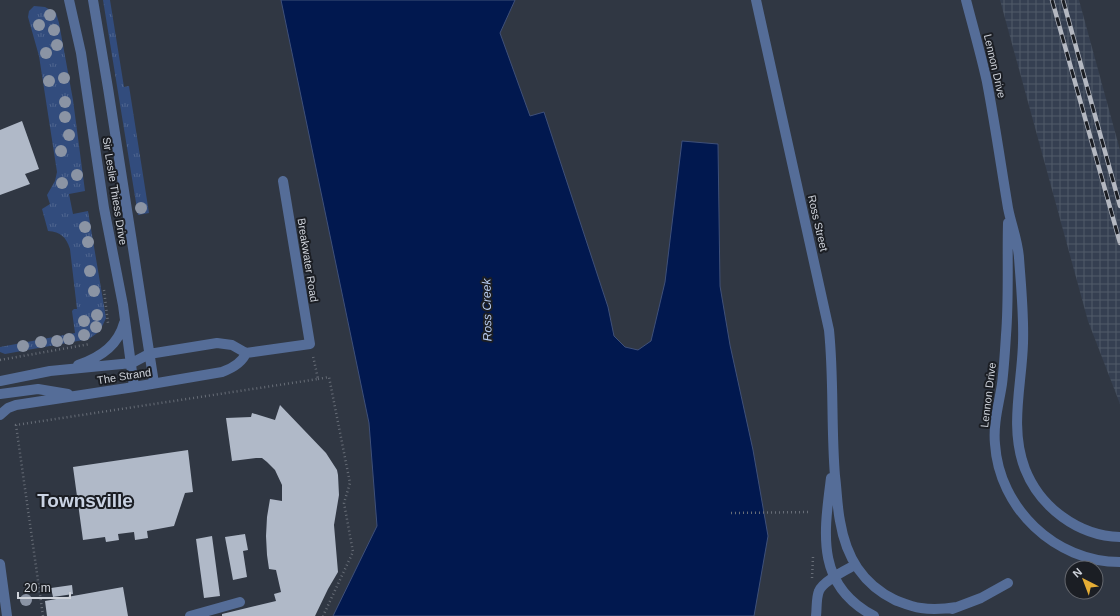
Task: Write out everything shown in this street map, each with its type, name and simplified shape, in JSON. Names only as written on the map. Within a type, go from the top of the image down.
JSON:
[{"type":"street","name":"Sir Leslie Thiess Drive","points":[[69,0],[81,53],[104,208],[123,305],[124,320],[132,363],[134,387]]},
{"type":"street","name":"Sir Leslie Thiess Drive","points":[[93,0],[154,384]]},
{"type":"street","name":"Ross Street","points":[[756,0],[829,330],[834,454],[840,521],[848,548],[855,565],[870,584],[879,591],[910,606],[930,609],[957,607]]},
{"type":"street","name":"Lennon Drive","points":[[966,0],[986,81],[1004,174],[1008,209],[1019,255],[1023,341],[1018,395],[1017,429],[1018,442],[1024,468],[1035,490],[1059,515],[1084,529],[1120,537]]},
{"type":"street","name":"Breakwater Road","points":[[283,181],[310,344]]},
{"type":"street","name":"Lennon Drive","points":[[1008,209],[1007,334],[1002,384],[996,414],[995,429],[996,456],[1002,477],[1010,496],[1022,514],[1040,532],[1061,546],[1084,556],[1120,562]]},
{"type":"street","points":[[50,371],[82,363],[102,354],[120,335],[124,320]]},
{"type":"street","name":"The Strand","points":[[0,381],[50,371],[132,363],[149,354],[217,343],[232,345],[246,353],[244,358],[236,366],[222,372],[16,405],[8,408],[0,415]]},
{"type":"street","points":[[246,353],[310,344]]},
{"type":"street","points":[[0,394],[38,389],[80,395]]},
{"type":"street","name":"Ross Street","points":[[834,454],[825,532],[828,559],[835,577],[850,599],[865,612],[874,616]]},
{"type":"street","points":[[0,564],[7,616]]},
{"type":"street","points":[[816,616],[820,588],[855,565]]},
{"type":"street","points":[[935,616],[991,593],[1008,583]]},
{"type":"street","points":[[190,616],[240,602]]},
{"type":"street","points":[[941,616],[957,607]]},
{"type":"path","points":[[104,289],[108,312],[108,324]]},
{"type":"path","points":[[0,360],[90,344]]},
{"type":"path","points":[[310,344],[318,379]]},
{"type":"path","points":[[43,616],[16,425],[328,377],[350,483],[344,503],[353,552],[323,616]]},
{"type":"path","points":[[731,513],[810,512]]},
{"type":"shaded area","points":[[1000,0],[1079,0],[1120,150],[1120,404],[1088,321]]},
{"type":"green space","points":[[103,0],[110,0],[124,87],[129,86],[149,213],[138,215]]},
{"type":"green space","points":[[34,6],[45,7],[56,13],[59,23],[73,100],[85,191],[69,194],[73,214],[88,211],[106,318],[100,331],[89,339],[5,354],[0,352],[0,347],[75,333],[72,311],[77,309],[70,249],[65,238],[60,234],[48,231],[42,209],[50,204],[47,195],[55,181],[57,172],[39,56],[28,17],[29,11]]},
{"type":"water","name":"Ross Creek","points":[[281,0],[515,0],[500,33],[530,116],[544,112],[608,307],[614,336],[625,347],[638,350],[651,341],[665,282],[682,141],[718,144],[720,286],[730,345],[753,450],[768,536],[754,616],[333,616],[377,526],[369,423]]},
{"type":"building","points":[[22,121],[39,169],[25,174],[30,184],[0,195],[0,130]]},
{"type":"building","points":[[280,405],[326,453],[337,470],[339,495],[334,525],[338,572],[315,616],[222,616],[222,614],[276,601],[274,594],[281,592],[276,570],[269,569],[266,536],[270,499],[282,501],[282,485],[275,470],[262,458],[232,461],[226,418],[251,417],[252,413],[275,420]]},
{"type":"building","points":[[188,450],[193,492],[185,493],[174,526],[147,531],[148,538],[135,540],[134,532],[118,534],[119,540],[106,542],[105,537],[83,540],[73,467]]},
{"type":"building","points":[[245,534],[248,550],[243,551],[247,577],[233,580],[225,537]]},
{"type":"building","points":[[212,536],[220,596],[204,598],[196,539]]},
{"type":"building","points":[[72,585],[73,594],[53,597],[51,588]]},
{"type":"building","points":[[123,587],[128,616],[47,616],[45,601]]},
{"type":"railway","points":[[1052,0],[1120,243]]},
{"type":"railway","points":[[1063,0],[1120,206]]},
{"type":"district","name":"Townsville","points":[[85,500]]}]
